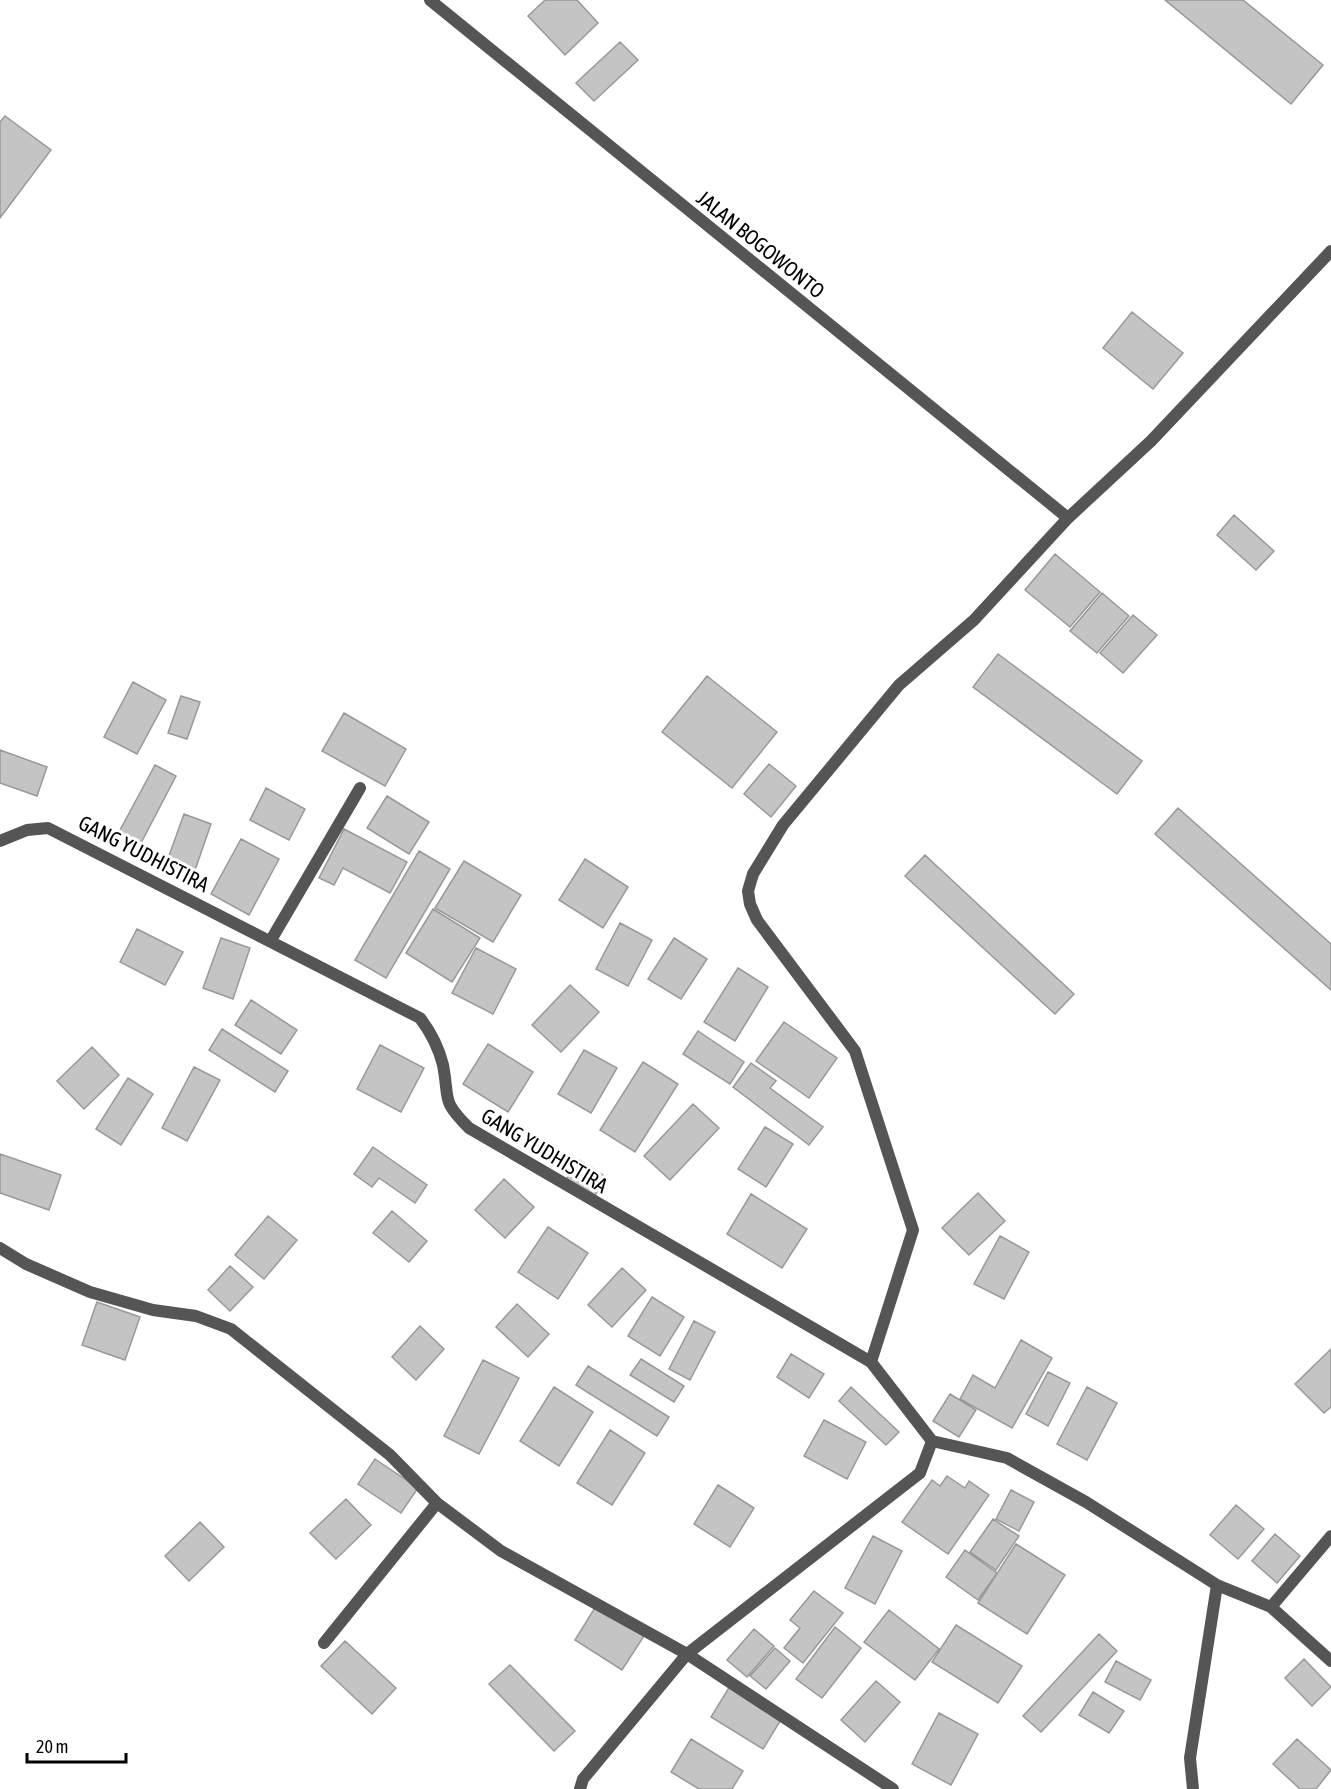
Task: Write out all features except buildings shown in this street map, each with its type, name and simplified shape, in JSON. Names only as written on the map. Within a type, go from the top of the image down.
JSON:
[{"type":"street","name":"JALAN BOGOWONTO","points":[[430,0],[1068,518]]},
{"type":"street","points":[[1331,251],[1151,441],[1068,518],[974,620],[899,685],[783,825],[753,874],[748,891],[750,904],[757,920],[855,1051],[913,1230],[871,1362],[932,1441],[1007,1458],[1086,1502],[1217,1585],[1271,1607],[1331,1661]]},
{"type":"street","points":[[270,940],[360,788]]},
{"type":"street","name":"GANG YUDHISTIRA","points":[[0,841],[27,830],[48,828],[73,838],[420,1018],[429,1031],[443,1064],[445,1095],[453,1112],[469,1128],[871,1362]]},
{"type":"street","points":[[0,1248],[26,1264],[90,1292],[153,1310],[196,1316],[231,1329],[390,1455],[438,1503],[501,1551],[687,1653],[893,1789]]},
{"type":"street","points":[[580,1789],[583,1779],[687,1653],[920,1473],[932,1441]]},
{"type":"street","points":[[324,1643],[438,1503]]},
{"type":"street","points":[[1271,1607],[1331,1536]]},
{"type":"street","points":[[1193,1789],[1190,1758],[1217,1585]]}]
